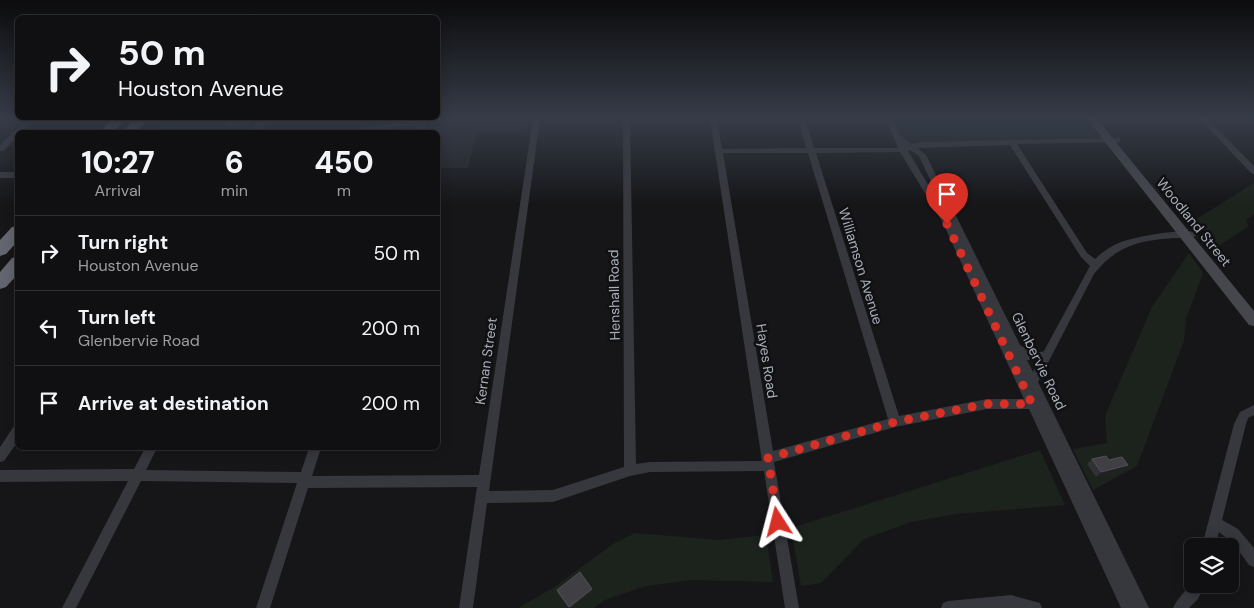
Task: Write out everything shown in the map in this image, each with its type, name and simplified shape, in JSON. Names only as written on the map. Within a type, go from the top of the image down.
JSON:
[{"type":"highway","points":[[0,236],[15,220]]},
{"type":"highway","points":[[0,250],[15,234]]},
{"type":"highway","points":[[0,283],[15,266]]},
{"type":"main road","name":"Woodland Street","points":[[1119,147],[1254,308]]},
{"type":"main road","name":"Woodland Street","points":[[1190,234],[1254,321]]},
{"type":"street","name":"Kernan Street","points":[[466,608],[532,147]]},
{"type":"street","name":"Henshall Road","points":[[626,147],[630,471]]},
{"type":"street","name":"Hayes Road","points":[[718,147],[792,608]]},
{"type":"street","name":"Williamson Avenue","points":[[811,147],[895,422]]},
{"type":"street","points":[[719,152],[907,149],[911,147]]},
{"type":"street","points":[[1015,147],[1079,248],[1097,262]]},
{"type":"street","points":[[1231,147],[1254,171]]},
{"type":"street","name":"Glenbervie Road","points":[[907,149],[922,155],[1014,344],[1027,381]]},
{"type":"street","name":"Glenbervie Road","points":[[907,149],[1027,381],[1089,512],[1128,608]]},
{"type":"street","points":[[0,176],[15,175]]},
{"type":"street","points":[[1027,381],[1048,354],[1097,262],[1114,248],[1137,239],[1190,234]]},
{"type":"street","points":[[1014,344],[1027,356],[1039,357],[1048,354]]},
{"type":"street","points":[[482,497],[553,496],[650,466],[768,462],[895,422],[979,406],[1038,404]]},
{"type":"street","points":[[1211,538],[1240,424],[1244,416],[1254,410]]},
{"type":"street","points":[[0,456],[15,434]]},
{"type":"street","points":[[69,608],[150,450]]},
{"type":"street","points":[[263,608],[314,450]]},
{"type":"street","points":[[0,476],[137,475],[304,480],[484,481]]},
{"type":"street","name":"Glenbervie Road","points":[[1089,512],[1142,608]]},
{"type":"street","points":[[1215,523],[1233,533],[1242,542],[1254,560]]},
{"type":"street","points":[[1180,608],[1194,593]]},
{"type":"street","points":[[950,608],[1011,602],[1036,608]]},
{"type":"shaded area","points":[[440,147],[473,147],[468,168],[440,168]]},
{"type":"shaded area","points":[[1254,183],[1254,214],[1246,220],[1249,226],[1217,247],[1195,220]]},
{"type":"shaded area","points":[[1189,253],[1203,273],[1186,319],[1184,341],[1137,466],[1093,490],[1073,449],[1107,443],[1105,416],[1152,307]]},
{"type":"shaded area","points":[[1040,450],[1065,505],[956,514],[911,522],[864,539],[821,583],[801,586],[791,528]]},
{"type":"shaded area","points":[[635,533],[719,540],[766,535],[773,582],[693,580],[646,586],[605,600],[594,608],[518,608],[553,588],[613,544]]},
{"type":"building","points":[[1106,456],[1109,460],[1122,457],[1128,465],[1101,472],[1092,459]]},
{"type":"building","points":[[580,572],[592,589],[569,607],[557,590]]},
{"type":"route","points":[[778,522],[768,458],[895,422],[986,404],[1032,404],[947,224]]}]
